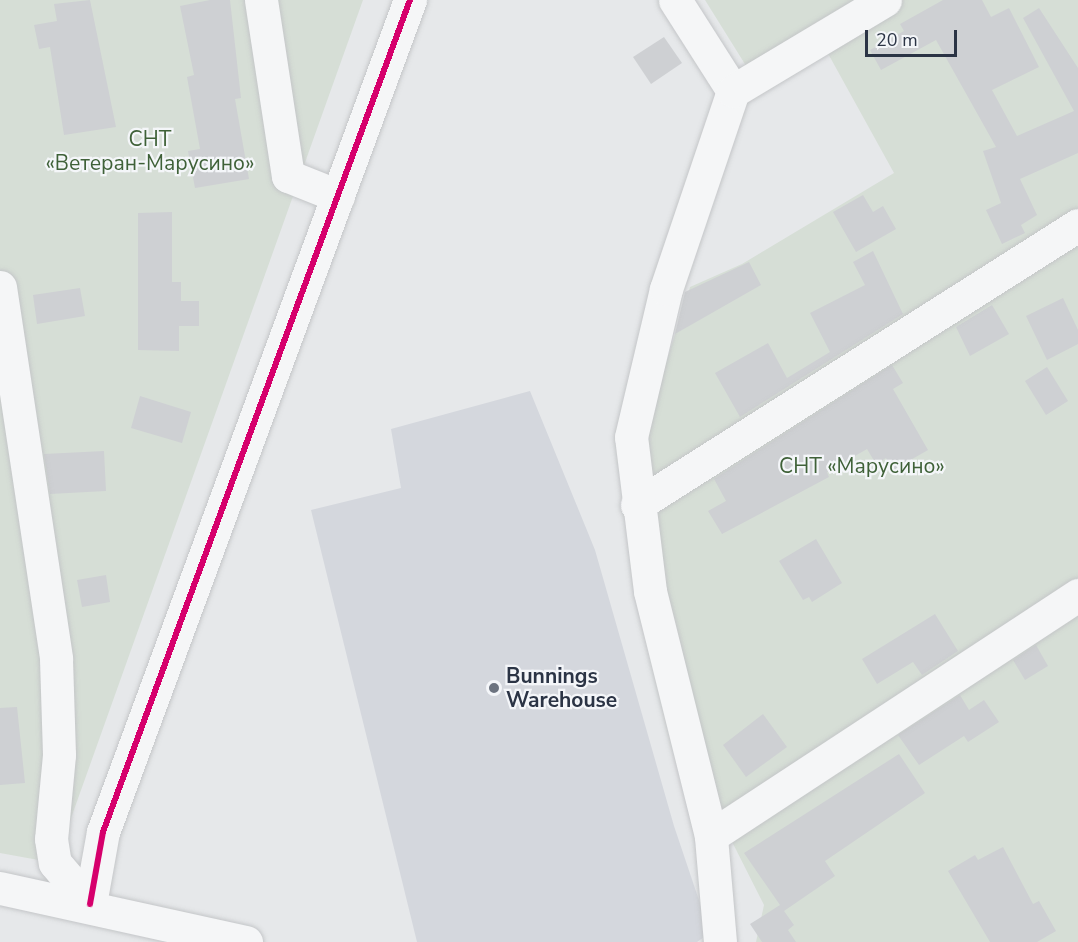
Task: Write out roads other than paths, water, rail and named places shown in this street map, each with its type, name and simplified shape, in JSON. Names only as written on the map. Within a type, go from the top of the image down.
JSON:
[{"type":"street","points":[[261,0],[288,176],[338,196]]},
{"type":"street","points":[[90,904],[103,832],[410,0]]},
{"type":"street","points":[[675,0],[733,91]]},
{"type":"street","points":[[720,942],[711,836],[650,591],[637,505],[631,437],[666,289],[733,91],[885,0]]},
{"type":"street","points":[[637,505],[1078,225]]},
{"type":"street","points":[[0,287],[56,659],[58,755],[51,839],[55,863],[90,904]]},
{"type":"street","points":[[711,836],[1078,595]]},
{"type":"street","points":[[0,888],[90,904],[246,942]]},
{"type":"place","name":"Bunnings Warehouse","points":[[494,688]]},
{"type":"park label","name":"СНТ «Ветеран-Марусино»","points":[[150,151]]},
{"type":"park label","name":"СНТ «Марусино»","points":[[862,466]]}]
